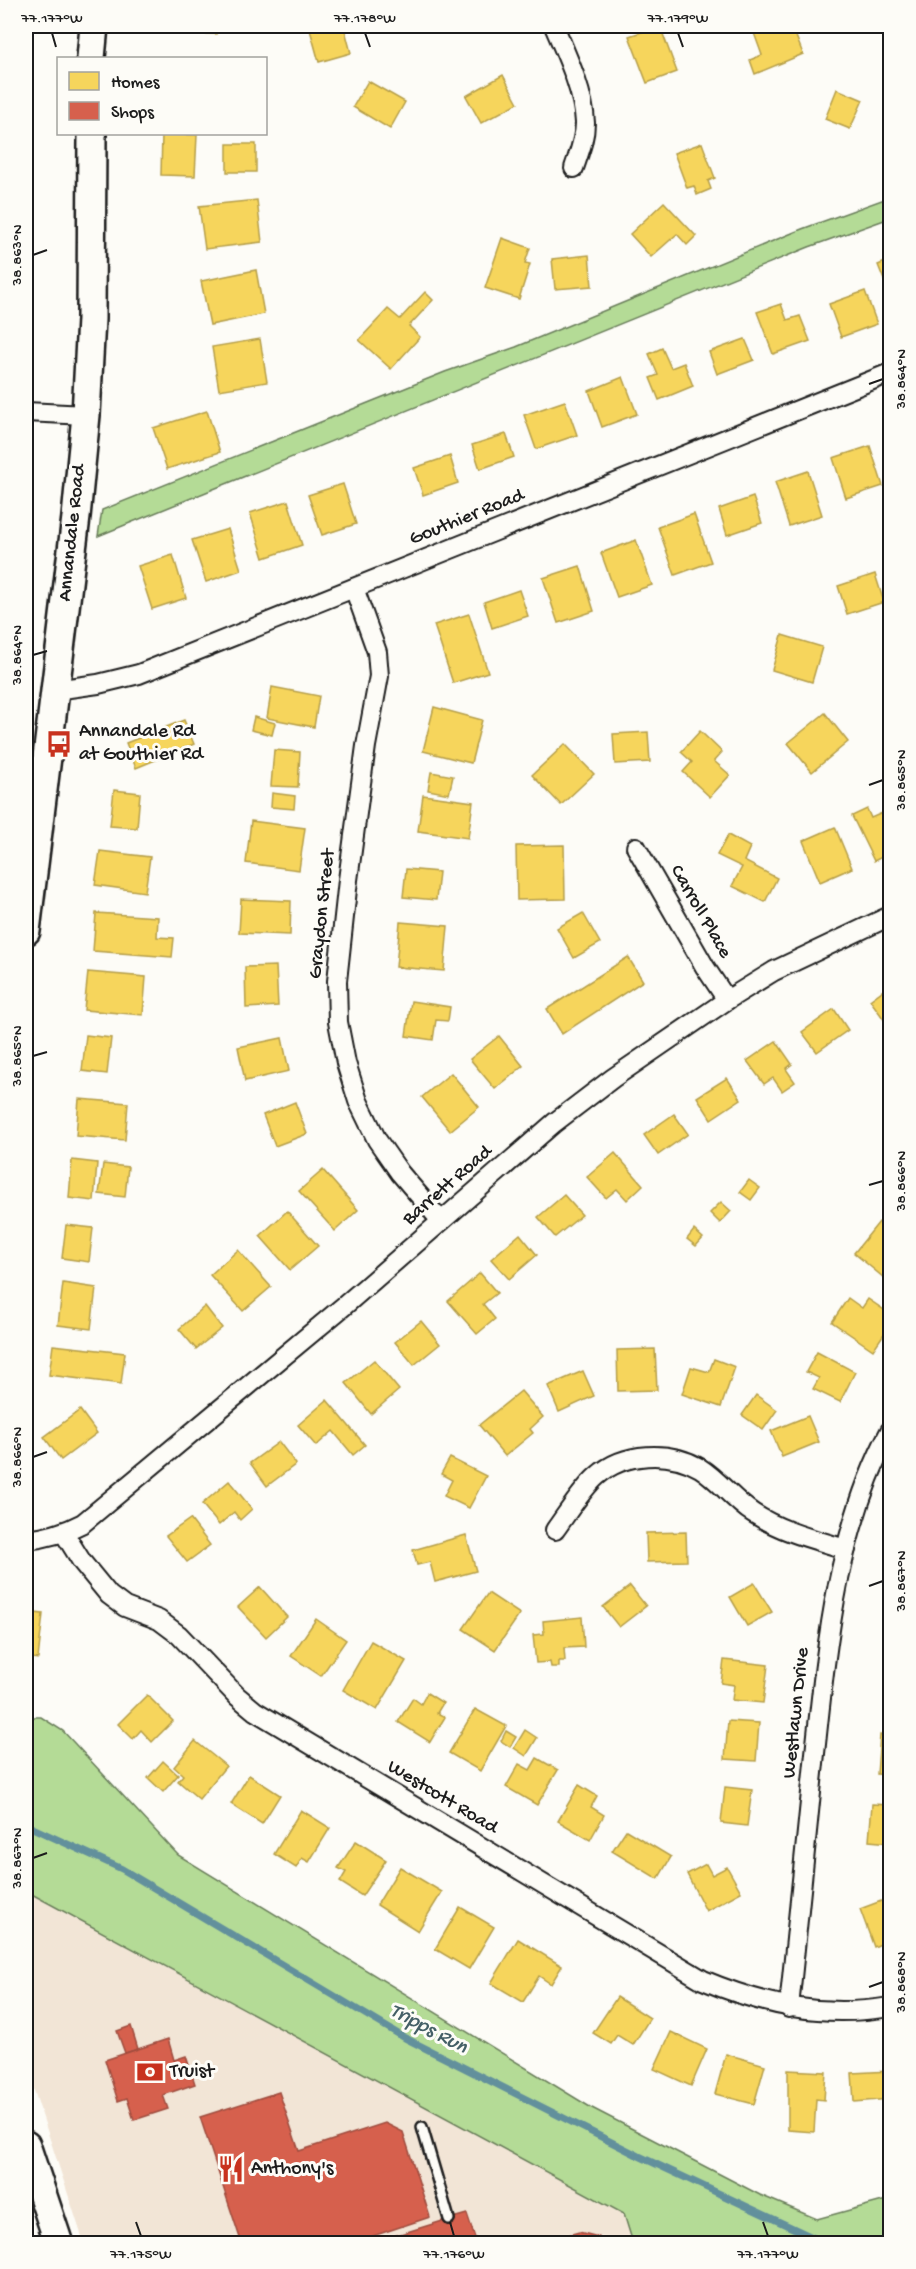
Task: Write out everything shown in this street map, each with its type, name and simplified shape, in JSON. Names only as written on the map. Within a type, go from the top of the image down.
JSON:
[{"type":"main road","points":[[92,57],[94,26]]},
{"type":"main road","name":"Annandale Road","points":[[26,931],[86,415],[91,307],[92,135]]},
{"type":"main road","points":[[26,2145],[59,2244]]},
{"type":"street","points":[[554,26],[582,101],[585,123],[582,145],[574,168]]},
{"type":"street","name":"Gouthier Road","points":[[55,690],[98,684],[139,674],[891,373]]},
{"type":"street","points":[[26,412],[86,415]]},
{"type":"street","name":"Graydon Street","points":[[354,588],[377,652],[379,676],[366,746],[348,880],[337,981],[338,1022],[346,1063],[358,1101],[377,1140],[400,1173],[441,1221]]},
{"type":"street","name":"Carroll Place","points":[[636,847],[705,967],[727,1000]]},
{"type":"street","name":"Barrett Road","points":[[64,1533],[83,1523],[344,1306],[554,1123],[604,1084],[727,1000],[774,971],[891,916]]},
{"type":"street","name":"Westlawn Drive","points":[[789,2008],[824,1665],[834,1601],[846,1549],[864,1491],[891,1431]]},
{"type":"street","points":[[555,1530],[596,1476],[615,1464],[636,1457],[659,1456],[681,1460],[701,1469],[750,1512],[780,1529],[846,1549]]},
{"type":"street","points":[[26,1540],[64,1533]]},
{"type":"street","name":"Westcott Road","points":[[64,1533],[82,1562],[109,1595],[125,1607],[159,1620],[179,1635],[237,1696],[255,1711],[703,1980],[741,1996],[789,2008],[828,2012],[868,2011],[891,2007]]},
{"type":"lane","points":[[422,2127],[448,2219]]},
{"type":"shaded area","points":[[70,1739],[178,1855],[590,2107],[633,2243],[84,2243],[26,2066],[26,1781]]},
{"type":"green space","points":[[890,197],[890,218],[809,247],[98,536],[102,510],[445,372],[516,347],[802,229]]},
{"type":"green space","points":[[41,1717],[63,1731],[178,1855],[590,2107],[760,2195],[817,2219],[890,2199],[890,2243],[753,2244],[745,2238],[726,2243],[633,2243],[624,2214],[26,1891],[26,1720]]},
{"type":"building: Homes","points":[[166,26],[217,26],[216,34],[166,32]]},
{"type":"building: Homes","points":[[309,26],[344,26],[351,53],[319,62]]},
{"type":"building: Homes","points":[[660,26],[677,72],[647,83],[629,36]]},
{"type":"building: Homes","points":[[771,26],[792,26],[803,54],[755,74],[750,60],[762,55],[754,33]]},
{"type":"building: Homes","points":[[503,75],[518,103],[481,123],[466,96]]},
{"type":"building: Homes","points":[[368,81],[405,102],[390,129],[353,107]]},
{"type":"building: Homes","points":[[837,89],[863,100],[850,129],[825,119]]},
{"type":"building: Homes","points":[[162,135],[197,135],[195,176],[161,175]]},
{"type":"building: Homes","points":[[702,143],[715,178],[708,181],[711,189],[697,195],[694,186],[687,188],[674,153]]},
{"type":"building: Homes","points":[[227,144],[256,144],[256,172],[227,172]]},
{"type":"building: Homes","points":[[257,200],[262,242],[205,249],[199,206]]},
{"type":"building: Homes","points":[[664,202],[696,236],[687,245],[677,234],[651,257],[630,234]]},
{"type":"building: Homes","points":[[502,238],[530,248],[525,263],[530,264],[519,299],[485,288]]},
{"type":"building: Homes","points":[[589,255],[592,286],[555,289],[552,259]]},
{"type":"building: Homes","points":[[890,260],[890,295],[878,265]]},
{"type":"building: Homes","points":[[256,270],[264,314],[210,325],[201,281]]},
{"type":"building: Homes","points":[[865,291],[877,324],[841,337],[829,304]]},
{"type":"building: Homes","points":[[425,292],[433,300],[409,326],[420,337],[391,369],[359,340],[388,309],[400,319]]},
{"type":"building: Homes","points":[[781,304],[787,320],[800,316],[810,341],[773,354],[757,312]]},
{"type":"building: Homes","points":[[260,339],[267,382],[219,390],[212,347]]},
{"type":"building: Homes","points":[[745,339],[754,360],[717,374],[709,352]]},
{"type":"building: Homes","points":[[662,348],[671,368],[684,363],[693,386],[659,400],[650,378],[658,375],[649,354]]},
{"type":"building: Homes","points":[[623,377],[637,414],[602,427],[589,391]]},
{"type":"building: Homes","points":[[565,401],[577,435],[536,449],[524,415]]},
{"type":"building: Homes","points":[[207,411],[220,452],[167,469],[153,428]]},
{"type":"building: Homes","points":[[506,434],[514,457],[480,469],[472,445]]},
{"type":"building: Homes","points":[[870,446],[883,486],[846,498],[833,458]]},
{"type":"building: Homes","points":[[450,456],[458,483],[423,495],[414,468]]},
{"type":"building: Homes","points":[[808,471],[822,515],[789,526],[775,482]]},
{"type":"building: Homes","points":[[343,484],[356,524],[322,535],[308,495]]},
{"type":"building: Homes","points":[[753,497],[762,523],[727,535],[719,509]]},
{"type":"building: Homes","points":[[288,501],[302,545],[264,558],[250,513]]},
{"type":"building: Homes","points":[[694,514],[711,562],[675,575],[658,527]]},
{"type":"building: Homes","points":[[228,529],[241,570],[206,582],[192,540]]},
{"type":"building: Homes","points":[[636,540],[652,585],[617,597],[601,553]]},
{"type":"building: Homes","points":[[173,555],[186,598],[152,609],[138,566]]},
{"type":"building: Homes","points":[[580,566],[594,611],[558,623],[543,578]]},
{"type":"building: Homes","points":[[875,574],[884,602],[847,614],[838,586]]},
{"type":"building: Homes","points":[[519,590],[528,616],[492,628],[484,602]]},
{"type":"building: Homes","points":[[469,614],[488,672],[453,683],[434,625]]},
{"type":"building: Homes","points":[[782,635],[822,647],[812,682],[772,670]]},
{"type":"building: Homes","points":[[272,687],[319,696],[314,727],[267,718]]},
{"type":"building: Homes","points":[[434,707],[482,720],[471,763],[423,751]]},
{"type":"building: Homes","points":[[825,713],[848,742],[812,772],[788,743]]},
{"type":"building: Homes","points":[[254,717],[275,723],[272,735],[251,730]]},
{"type":"building: Homes","points":[[184,720],[194,744],[136,768],[126,743]]},
{"type":"building: Homes","points":[[700,731],[722,752],[714,761],[730,775],[710,797],[683,772],[692,762],[681,752]]},
{"type":"building: Homes","points":[[648,732],[650,762],[615,764],[613,734]]},
{"type":"building: Homes","points":[[565,744],[594,774],[561,805],[532,775]]},
{"type":"building: Homes","points":[[274,750],[300,752],[298,787],[271,786]]},
{"type":"building: Homes","points":[[431,772],[453,776],[449,794],[428,790]]},
{"type":"building: Homes","points":[[114,790],[140,793],[137,828],[110,826]]},
{"type":"building: Homes","points":[[272,793],[295,796],[294,809],[271,807]]},
{"type":"building: Homes","points":[[423,795],[473,802],[468,838],[418,831]]},
{"type":"building: Homes","points":[[867,809],[871,818],[889,810],[890,814],[890,853],[874,861],[852,816]]},
{"type":"building: Homes","points":[[251,821],[305,828],[299,870],[246,863]]},
{"type":"building: Homes","points":[[835,827],[852,868],[820,882],[803,841]]},
{"type":"building: Homes","points":[[728,835],[750,847],[744,861],[777,878],[765,902],[732,886],[742,867],[717,855]]},
{"type":"building: Homes","points":[[564,845],[565,899],[517,900],[516,846]]},
{"type":"building: Homes","points":[[100,851],[150,857],[145,892],[95,885]]},
{"type":"building: Homes","points":[[406,869],[439,872],[436,900],[403,897]]},
{"type":"building: Homes","points":[[241,899],[291,901],[290,935],[239,933]]},
{"type":"building: Homes","points":[[96,913],[158,917],[157,937],[174,938],[172,957],[93,951]]},
{"type":"building: Homes","points":[[583,913],[600,943],[574,958],[557,928]]},
{"type":"building: Homes","points":[[400,922],[448,926],[444,971],[396,967]]},
{"type":"building: Homes","points":[[628,957],[643,981],[562,1034],[547,1009]]},
{"type":"building: Homes","points":[[276,966],[278,1006],[246,1008],[245,967]]},
{"type":"building: Homes","points":[[88,972],[146,977],[143,1015],[84,1010]]},
{"type":"building: Homes","points":[[890,985],[890,1023],[888,1025],[870,1000]]},
{"type":"building: Homes","points":[[411,1001],[450,1007],[448,1021],[436,1020],[433,1040],[406,1036]]},
{"type":"building: Homes","points":[[834,1009],[848,1030],[817,1052],[802,1032]]},
{"type":"building: Homes","points":[[86,1035],[111,1038],[107,1074],[82,1071]]},
{"type":"building: Homes","points":[[499,1036],[523,1066],[495,1089],[470,1059]]},
{"type":"building: Homes","points":[[282,1038],[289,1071],[245,1081],[238,1047]]},
{"type":"building: Homes","points":[[776,1041],[792,1064],[786,1069],[795,1082],[782,1091],[773,1078],[764,1084],[747,1061]]},
{"type":"building: Homes","points":[[451,1073],[479,1107],[450,1131],[422,1097]]},
{"type":"building: Homes","points":[[727,1078],[741,1099],[711,1119],[697,1097]]},
{"type":"building: Homes","points":[[79,1099],[128,1103],[125,1140],[76,1136]]},
{"type":"building: Homes","points":[[295,1102],[307,1134],[275,1146],[263,1115]]},
{"type":"building: Homes","points":[[674,1114],[688,1134],[658,1155],[644,1135]]},
{"type":"building: Homes","points":[[615,1153],[643,1185],[627,1200],[617,1189],[606,1198],[587,1177]]},
{"type":"building: Homes","points":[[72,1160],[97,1163],[94,1201],[69,1198]]},
{"type":"building: Homes","points":[[103,1164],[128,1167],[125,1197],[99,1194]]},
{"type":"building: Homes","points":[[323,1170],[358,1210],[335,1231],[299,1191]]},
{"type":"building: Homes","points":[[749,1180],[760,1188],[751,1200],[740,1192]]},
{"type":"building: Homes","points":[[564,1195],[582,1215],[555,1237],[538,1217]]},
{"type":"building: Homes","points":[[721,1202],[731,1211],[720,1223],[710,1213]]},
{"type":"building: Homes","points":[[287,1211],[318,1246],[290,1270],[260,1236]]},
{"type":"building: Homes","points":[[879,1222],[890,1231],[890,1283],[854,1253]]},
{"type":"building: Homes","points":[[66,1225],[93,1228],[89,1262],[62,1258]]},
{"type":"building: Homes","points":[[694,1230],[703,1238],[696,1246],[687,1239]]},
{"type":"building: Homes","points":[[520,1234],[537,1255],[509,1279],[491,1259]]},
{"type":"building: Homes","points":[[238,1250],[271,1287],[243,1311],[210,1275]]},
{"type":"building: Homes","points":[[480,1273],[497,1293],[483,1304],[495,1319],[477,1334],[448,1301]]},
{"type":"building: Homes","points":[[63,1283],[96,1288],[91,1329],[58,1325]]},
{"type":"building: Homes","points":[[848,1298],[862,1308],[868,1299],[890,1314],[890,1325],[873,1350],[832,1322]]},
{"type":"building: Homes","points":[[205,1306],[222,1328],[196,1349],[179,1329]]},
{"type":"building: Homes","points":[[421,1321],[440,1344],[414,1365],[395,1342]]},
{"type":"building: Homes","points":[[53,1345],[125,1353],[121,1384],[49,1375]]},
{"type":"building: Homes","points":[[655,1349],[657,1390],[618,1391],[617,1350]]},
{"type":"building: Homes","points":[[817,1352],[855,1372],[840,1402],[813,1389],[819,1378],[806,1372]]},
{"type":"building: Homes","points":[[714,1359],[735,1367],[721,1407],[682,1394],[691,1367],[709,1372]]},
{"type":"building: Homes","points":[[374,1360],[399,1390],[371,1414],[346,1383]]},
{"type":"building: Homes","points":[[583,1371],[594,1396],[559,1412],[548,1386]]},
{"type":"building: Homes","points":[[521,1391],[543,1417],[530,1429],[533,1433],[505,1456],[479,1425]]},
{"type":"building: Homes","points":[[756,1395],[777,1410],[763,1430],[742,1415]]},
{"type":"building: Homes","points":[[327,1400],[365,1445],[353,1455],[333,1431],[316,1446],[298,1425]]},
{"type":"building: Homes","points":[[80,1410],[97,1433],[61,1460],[44,1437]]},
{"type":"building: Homes","points":[[808,1416],[819,1442],[782,1457],[771,1431]]},
{"type":"building: Homes","points":[[279,1442],[296,1464],[267,1486],[250,1463]]},
{"type":"building: Homes","points":[[450,1458],[486,1476],[469,1508],[444,1496],[452,1480],[441,1474]]},
{"type":"building: Homes","points":[[229,1481],[252,1509],[240,1520],[234,1512],[219,1525],[202,1504]]},
{"type":"building: Homes","points":[[190,1519],[210,1545],[187,1562],[166,1536]]},
{"type":"building: Homes","points":[[686,1532],[687,1561],[647,1562],[646,1533]]},
{"type":"building: Homes","points":[[466,1535],[476,1571],[435,1582],[430,1562],[417,1565],[413,1550]]},
{"type":"building: Homes","points":[[754,1583],[772,1612],[747,1626],[730,1597]]},
{"type":"building: Homes","points":[[630,1586],[646,1606],[619,1627],[603,1607]]},
{"type":"building: Homes","points":[[260,1587],[287,1617],[266,1637],[238,1607]]},
{"type":"building: Homes","points":[[488,1593],[520,1614],[495,1650],[463,1629]]},
{"type":"building: Homes","points":[[26,1612],[43,1614],[38,1659],[26,1657]]},
{"type":"building: Homes","points":[[582,1617],[584,1647],[564,1648],[565,1661],[559,1661],[559,1667],[551,1667],[550,1662],[536,1663],[533,1635],[544,1634],[543,1621]]},
{"type":"building: Homes","points":[[316,1619],[346,1640],[321,1676],[291,1656]]},
{"type":"building: Homes","points":[[371,1641],[406,1661],[377,1710],[343,1690]]},
{"type":"building: Homes","points":[[724,1660],[768,1665],[763,1703],[732,1700],[734,1685],[721,1683]]},
{"type":"building: Homes","points":[[888,1674],[890,1674],[890,1711],[885,1710]]},
{"type":"building: Homes","points":[[427,1693],[443,1703],[437,1713],[445,1717],[430,1742],[398,1722],[413,1698],[421,1704]]},
{"type":"building: Homes","points":[[147,1695],[173,1721],[152,1742],[141,1730],[133,1739],[118,1724]]},
{"type":"building: Homes","points":[[475,1709],[506,1726],[480,1771],[449,1753]]},
{"type":"building: Homes","points":[[728,1721],[759,1723],[756,1761],[725,1759]]},
{"type":"building: Homes","points":[[525,1730],[537,1738],[526,1756],[514,1748]]},
{"type":"building: Homes","points":[[506,1731],[516,1737],[510,1747],[501,1741]]},
{"type":"building: Homes","points":[[880,1735],[890,1736],[890,1775],[877,1774]]},
{"type":"building: Homes","points":[[195,1741],[226,1766],[199,1799],[178,1781],[183,1775],[174,1767]]},
{"type":"building: Homes","points":[[537,1758],[558,1770],[537,1805],[506,1787],[519,1764],[530,1770]]},
{"type":"building: Homes","points":[[163,1761],[178,1775],[163,1792],[148,1778]]},
{"type":"building: Homes","points":[[249,1775],[280,1795],[262,1824],[231,1804]]},
{"type":"building: Homes","points":[[579,1785],[597,1796],[591,1807],[604,1815],[590,1840],[558,1821]]},
{"type":"building: Homes","points":[[725,1787],[752,1790],[747,1826],[721,1823]]},
{"type":"building: Homes","points":[[872,1804],[890,1805],[890,1843],[869,1841]]},
{"type":"building: Homes","points":[[301,1810],[330,1828],[309,1862],[302,1858],[296,1868],[274,1854]]},
{"type":"building: Homes","points":[[626,1830],[671,1857],[658,1879],[612,1851]]},
{"type":"building: Homes","points":[[356,1841],[386,1860],[362,1896],[340,1882],[346,1872],[338,1868]]},
{"type":"building: Homes","points":[[706,1864],[712,1875],[727,1867],[741,1892],[706,1911],[687,1874]]},
{"type":"building: Homes","points":[[400,1867],[442,1892],[418,1931],[377,1905]]},
{"type":"building: Homes","points":[[889,1898],[890,1940],[874,1947],[860,1909]]},
{"type":"building: Homes","points":[[460,1907],[494,1927],[469,1969],[435,1949]]},
{"type":"building: Homes","points":[[518,1939],[562,1966],[551,1984],[539,1976],[523,2002],[491,1983]]},
{"type":"building: Homes","points":[[617,1997],[650,2018],[633,2045],[617,2035],[611,2044],[593,2033]]},
{"type":"building: Homes","points":[[671,2032],[707,2049],[691,2086],[654,2069]]},
{"type":"building: Homes","points":[[726,2054],[765,2065],[754,2104],[715,2094]]},
{"type":"building: Homes","points":[[788,2070],[826,2072],[824,2100],[816,2099],[814,2132],[788,2130]]},
{"type":"building: Homes","points":[[890,2071],[890,2099],[854,2102],[852,2073]]},
{"type":"building: Shops","points":[[131,2026],[138,2049],[125,2053],[117,2031]]},
{"type":"building: Shops","name":"Truist","points":[[168,2039],[174,2060],[186,2056],[195,2084],[163,2095],[168,2109],[134,2120],[127,2098],[118,2101],[105,2060]]},
{"type":"building: Shops","points":[[279,2092],[299,2151],[385,2123],[403,2132],[430,2217],[349,2244],[242,2244],[200,2117]]},
{"type":"building: Shops","points":[[467,2214],[477,2244],[368,2244],[449,2219]]},
{"type":"building: Shops","points":[[579,2232],[599,2237],[601,2244],[535,2244]]},
{"type":"waterway","name":"Tripps Run","points":[[26,1825],[122,1869],[405,2038],[639,2156],[827,2244]]},
{"type":"place","name":"Annandale Rd at Gouthier Rd","points":[[59,744]]},
{"type":"place","name":"Truist","points":[[150,2072]]},
{"type":"place","name":"Anthony's","points":[[231,2169]]}]
